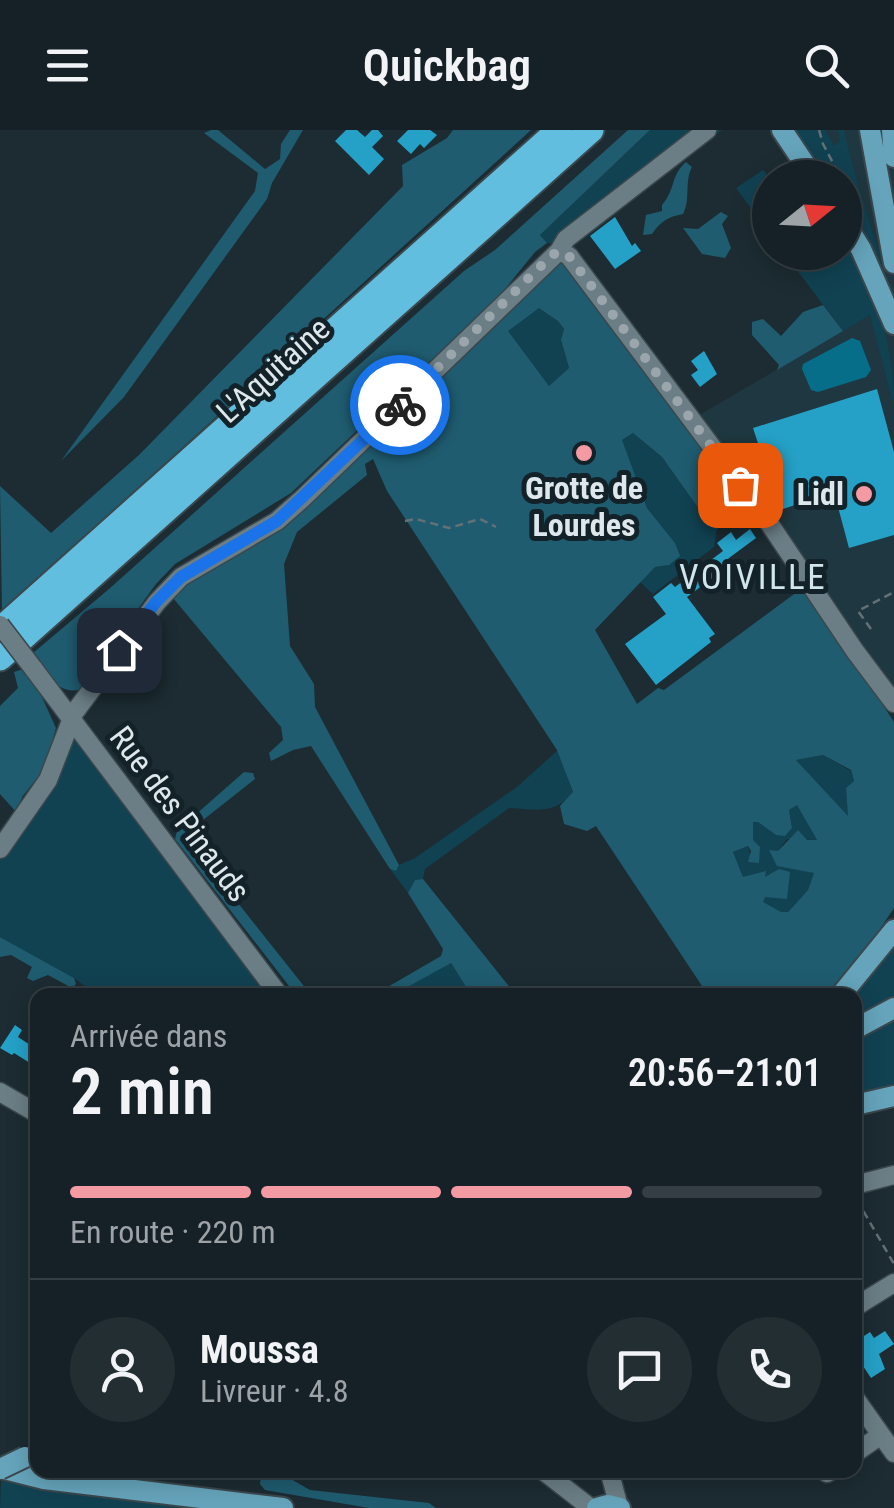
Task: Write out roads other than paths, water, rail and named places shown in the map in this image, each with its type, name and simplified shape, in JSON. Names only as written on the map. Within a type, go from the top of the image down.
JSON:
[{"type":"highway","name":"L'Aquitaine","points":[[0,628],[559,130]]},
{"type":"highway","name":"L'Aquitaine","points":[[0,658],[591,130]]},
{"type":"main road","points":[[782,130],[802,160]]},
{"type":"main road","points":[[870,130],[894,212]]},
{"type":"main road","points":[[870,130],[894,263]]},
{"type":"main road","points":[[892,130],[894,157]]},
{"type":"main road","points":[[862,255],[894,324]]},
{"type":"main road","points":[[847,988],[894,930]]},
{"type":"main road","points":[[862,1024],[894,1008]]},
{"type":"main road","points":[[862,1103],[894,1096]]},
{"type":"main road","points":[[0,1469],[30,1454]]},
{"type":"main road","points":[[0,1469],[30,1476]]},
{"type":"main road","points":[[40,1478],[283,1508]]},
{"type":"street","points":[[0,850],[48,780],[72,720],[156,602],[181,577],[277,521],[556,253],[566,238],[707,130]]},
{"type":"street","points":[[556,253],[569,256],[759,510],[894,702]]},
{"type":"street","name":"Rue des Pinauds","points":[[0,628],[274,988]]},
{"type":"street","points":[[0,1092],[30,1109]]},
{"type":"street","points":[[862,1183],[894,1175]]},
{"type":"street","points":[[862,1303],[894,1283]]},
{"type":"street","points":[[862,1408],[894,1453]]},
{"type":"street","points":[[862,1448],[881,1435]]},
{"type":"street","points":[[555,1478],[606,1508],[610,1478]]},
{"type":"place","name":"Grotte de Lourdes","points":[[584,453]]},
{"type":"place","name":"Lidl","points":[[864,494]]},
{"type":"district","name":"VOIVILLE","points":[[753,577]]}]
